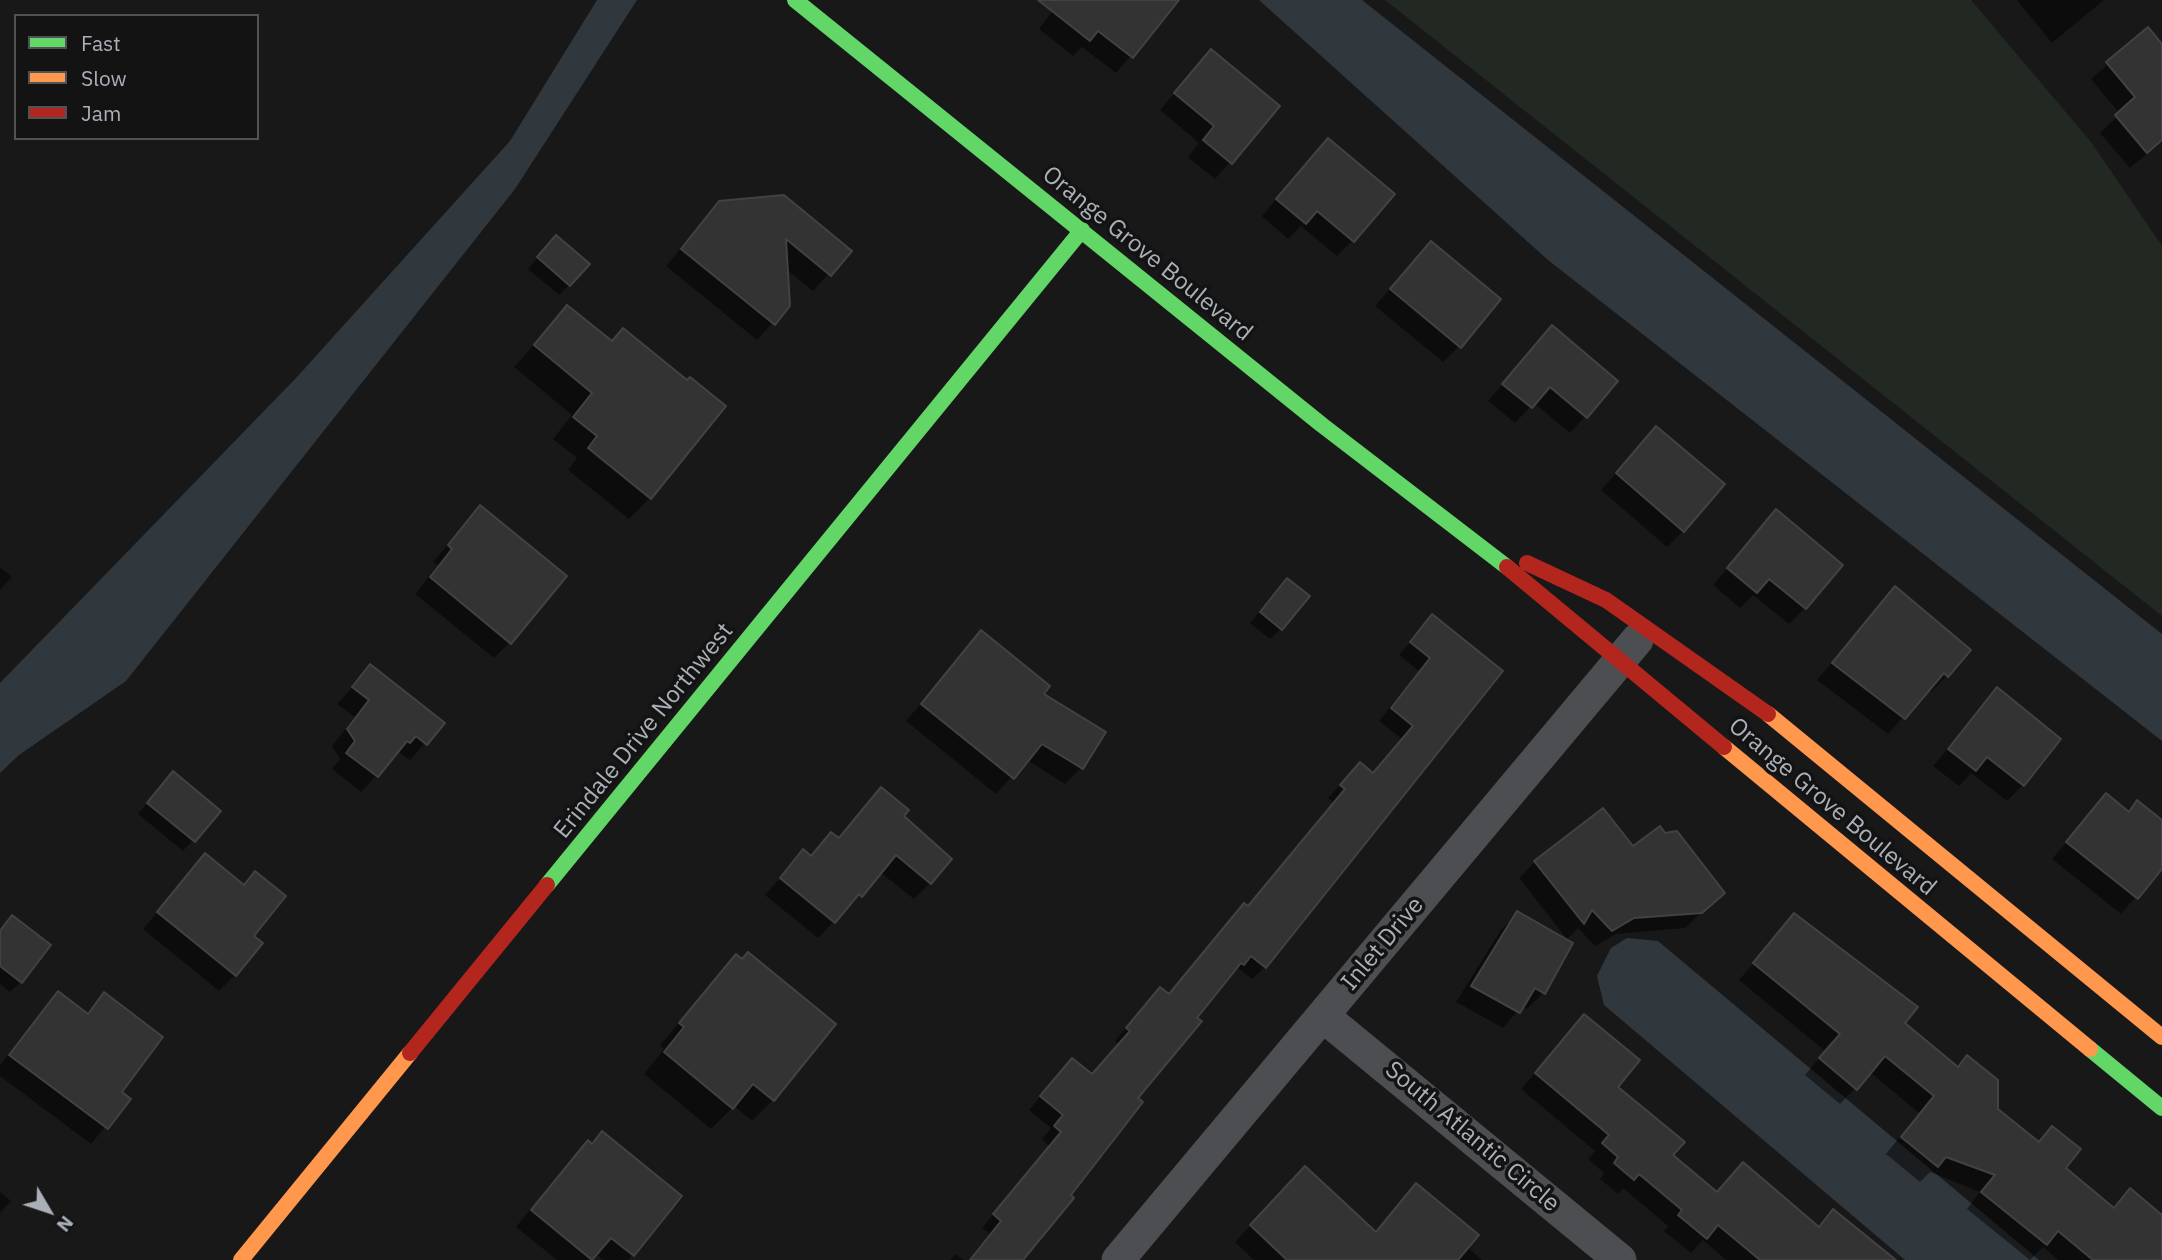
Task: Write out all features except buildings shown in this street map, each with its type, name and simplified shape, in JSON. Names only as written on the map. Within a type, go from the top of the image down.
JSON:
[{"type":"street","name":"Orange Grove Boulevard","points":[[795,0],[1322,425],[1474,540],[1622,658],[1776,792],[2162,1108]]},
{"type":"street","name":"Erindale Drive Northwest","points":[[241,1260],[1082,230]]},
{"type":"street","name":"Orange Grove Boulevard","points":[[1474,540],[1606,600],[1758,705],[2162,1037]]},
{"type":"street","name":"Inlet Drive","points":[[1118,1260],[1648,628]]},
{"type":"street","name":"South Atlantic Circle","points":[[1324,1016],[1620,1260]]},
{"type":"shaded area","points":[[597,0],[637,0],[515,189],[126,681],[19,755],[0,773],[0,683],[296,378],[510,141]]},
{"type":"shaded area","points":[[1259,0],[1362,0],[2162,634],[2162,741],[1548,260]]},
{"type":"shaded area","points":[[1385,0],[1971,0],[2091,142],[2162,246],[2162,616]]},
{"type":"shaded area","points":[[1627,938],[1658,941],[2039,1260],[1905,1260],[1604,1005],[1597,976],[1611,948]]},
{"type":"traffic: fast","points":[[795,0],[1322,425],[1507,567]]},
{"type":"traffic: fast","points":[[547,885],[1082,230]]},
{"type":"traffic: fast","points":[[2090,1049],[2162,1108]]},
{"type":"traffic: slow","points":[[1768,714],[2162,1037]]},
{"type":"traffic: slow","points":[[1724,747],[2090,1049]]},
{"type":"traffic: slow","points":[[241,1260],[410,1053]]},
{"type":"traffic: jam","points":[[1527,563],[1606,600],[1768,714]]},
{"type":"traffic: jam","points":[[1507,567],[1724,747]]},
{"type":"traffic: jam","points":[[410,1053],[547,885]]}]
